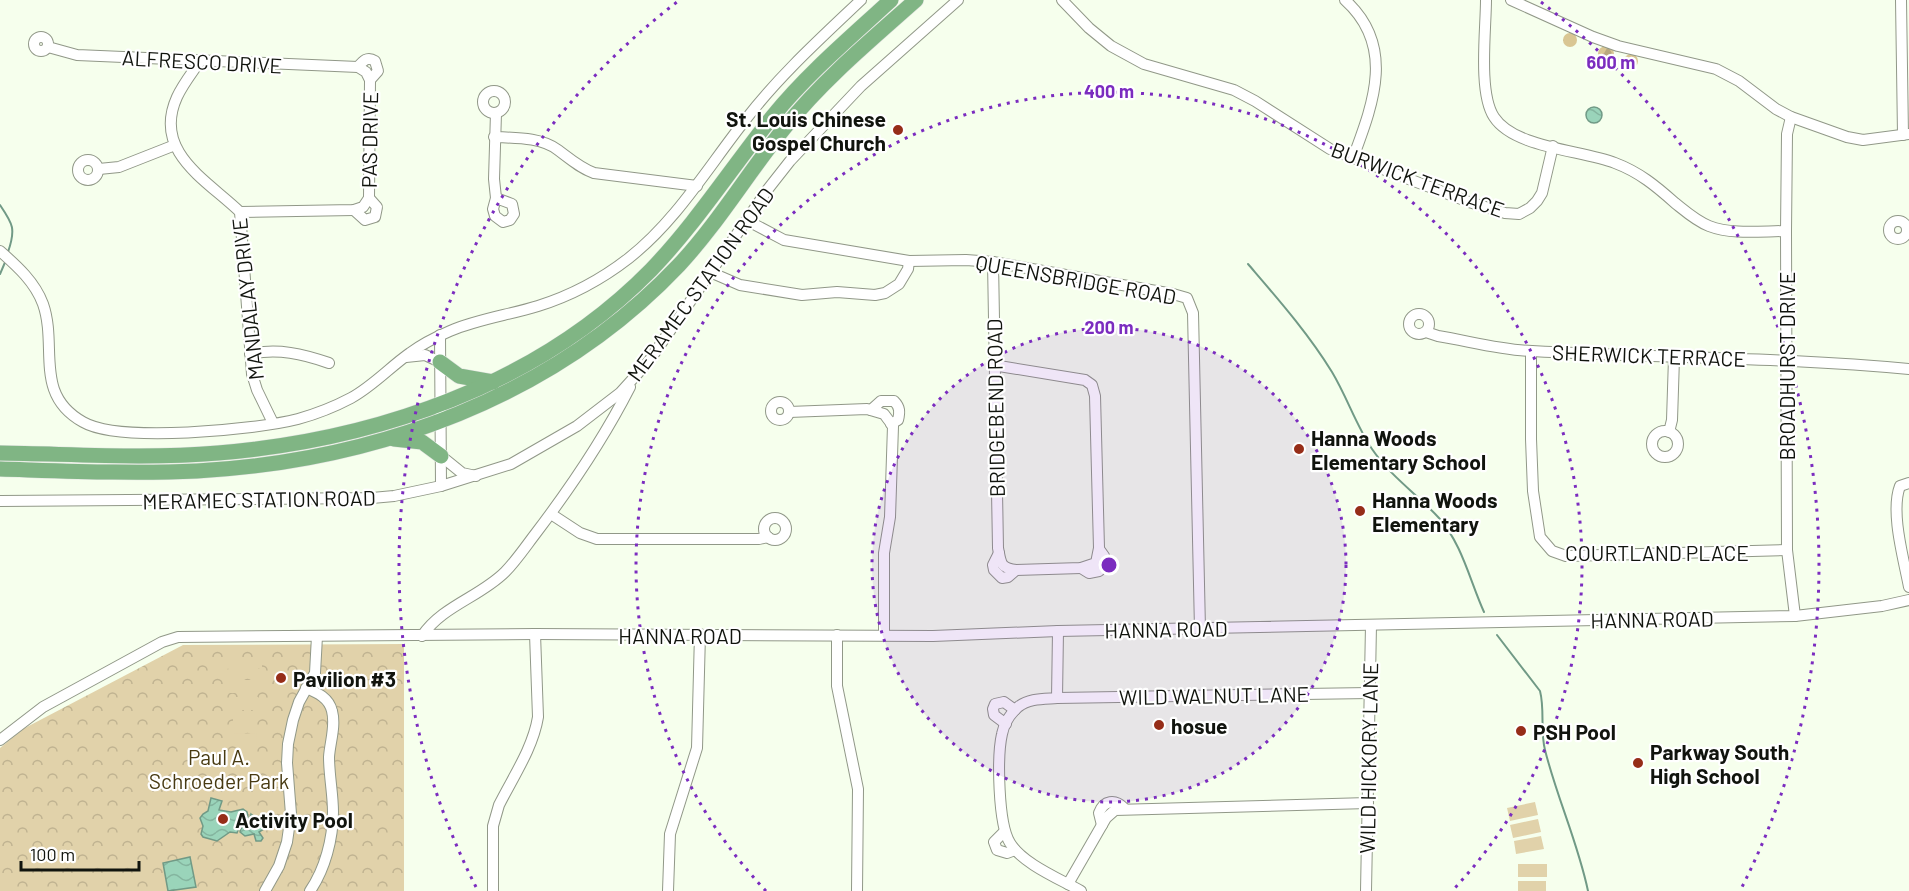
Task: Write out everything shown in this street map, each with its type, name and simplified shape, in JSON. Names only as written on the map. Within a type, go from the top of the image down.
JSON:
[{"type":"highway","points":[[0,453],[161,455],[245,450],[293,444],[386,422],[441,404],[493,382],[544,354],[583,328],[648,272],[687,230],[792,94],[891,0]]},
{"type":"highway","points":[[0,469],[166,472],[222,469],[298,459],[388,438],[441,421],[497,398],[548,371],[596,339],[640,303],[699,242],[774,141],[804,105],[845,64],[916,0]]},
{"type":"highway","points":[[440,362],[459,376],[493,382]]},
{"type":"highway","points":[[388,438],[422,442],[441,456]]},
{"type":"street","points":[[0,251],[32,283],[43,304],[48,330],[50,375],[55,393],[80,421],[106,430],[151,432],[209,430],[273,423],[311,415],[347,400],[368,387],[405,357],[440,335],[473,322],[545,303],[600,278],[644,245],[673,217],[746,118],[779,78],[861,0]]},
{"type":"street","name":"MERAMEC STATION ROAD","points":[[0,501],[372,498],[441,486],[511,464],[577,426],[620,393],[649,361],[768,189],[817,131],[861,86],[958,0]]},
{"type":"street","name":"BURWICK TERRACE","points":[[1062,0],[1089,28],[1111,46],[1144,64],[1234,90],[1330,149],[1469,202],[1505,213],[1519,213],[1530,208],[1542,193],[1553,146]]},
{"type":"street","points":[[1345,0],[1364,23],[1373,45],[1377,80],[1371,108],[1353,158]]},
{"type":"street","points":[[1486,0],[1485,93],[1489,109],[1497,122],[1509,132],[1524,139],[1600,157],[1636,172],[1707,226],[1723,230],[1786,231]]},
{"type":"street","points":[[1511,0],[1618,46],[1716,69],[1739,81],[1776,109],[1791,117],[1847,137],[1863,140],[1906,134],[1901,0]]},
{"type":"street","name":"ALFRESCO DRIVE","points":[[48,47],[77,55],[364,73]]},
{"type":"street","name":"MANDALAY DRIVE","points":[[200,62],[176,99],[171,115],[171,131],[179,154],[200,177],[240,212],[252,374],[273,423]]},
{"type":"street","name":"PAS DRIVE","points":[[240,212],[362,205],[364,73]]},
{"type":"street","points":[[496,113],[494,137],[496,198]]},
{"type":"street","name":"BROADHURST DRIVE","points":[[1791,117],[1787,134],[1786,550],[1795,616]]},
{"type":"street","points":[[494,137],[516,138],[546,144],[558,150],[584,170],[594,173],[697,186]]},
{"type":"street","points":[[99,170],[119,168],[175,146]]},
{"type":"street","name":"QUEENSBRIDGE ROAD","points":[[747,221],[784,240],[909,261],[993,262],[1187,298],[1191,304],[1200,629]]},
{"type":"street","points":[[710,272],[740,285],[802,295],[837,292],[875,295],[885,293],[899,284],[908,269],[909,261]]},
{"type":"street","name":"BRIDGEBEND ROAD","points":[[993,262],[993,365],[999,554],[1002,565],[1006,569],[1016,570],[1081,568],[1096,563],[1099,548]]},
{"type":"street","name":"SHERWICK TERRACE","points":[[1426,332],[1531,351],[1674,358],[1785,359],[1909,369]]},
{"type":"street","points":[[440,335],[441,486]]},
{"type":"street","name":"COURTLAND PLACE","points":[[1531,351],[1533,491],[1540,537],[1552,552],[1566,556],[1786,550]]},
{"type":"street","points":[[250,354],[290,352],[328,363]]},
{"type":"street","points":[[405,357],[425,356],[440,362]]},
{"type":"street","points":[[1669,432],[1672,420],[1674,358]]},
{"type":"street","points":[[993,365],[1085,380],[1092,385],[1095,396],[1099,548],[1104,556],[1104,565],[1099,572],[1089,573],[1081,568]]},
{"type":"street","points":[[422,636],[438,617],[470,598],[506,571],[550,514],[613,421],[636,376]]},
{"type":"street","points":[[871,410],[881,401],[894,401],[900,413],[898,420],[891,424]]},
{"type":"street","points":[[789,412],[871,410],[884,414],[891,424],[890,517],[884,553],[884,634]]},
{"type":"street","points":[[441,456],[462,473],[476,476]]},
{"type":"street","points":[[1909,483],[1900,486],[1896,495],[1903,505],[1898,535],[1909,587]]},
{"type":"street","points":[[550,514],[580,533],[597,539],[759,539],[768,537]]},
{"type":"street","name":"HANNA ROAD","points":[[0,740],[43,707],[172,638],[535,634],[933,636],[1058,631],[1795,616],[1882,606],[1909,600]]},
{"type":"street","name":"WILD HICKORY LANE","points":[[1366,891],[1371,625]]},
{"type":"street","points":[[1057,698],[1058,631]]},
{"type":"street","points":[[493,891],[495,816],[532,741],[538,717],[535,634]]},
{"type":"street","points":[[668,891],[670,834],[697,748],[700,634]]},
{"type":"street","points":[[837,635],[837,686],[858,789],[857,891]]},
{"type":"street","points":[[266,891],[279,866],[287,842],[291,814],[287,763],[288,744],[293,720],[316,666],[317,636]]},
{"type":"street","points":[[306,688],[328,702],[334,720],[329,760],[333,811],[331,834],[320,873],[310,891]]},
{"type":"street","name":"WILD WALNUT LANE","points":[[1006,724],[994,715],[995,704],[1004,702],[1015,710],[1027,701],[1057,698],[1370,693]]},
{"type":"street","points":[[1015,710],[1006,724],[1001,743],[1000,806],[1004,832],[1015,850],[1028,861],[1081,891]]},
{"type":"street","points":[[1068,884],[1102,825],[1115,810],[1368,803]]},
{"type":"green space","points":[[1567,33],[1573,33],[1577,40],[1573,47],[1567,47],[1563,43],[1563,37]]},
{"type":"green space","points":[[1606,46],[1614,54],[1606,62],[1598,54]]},
{"type":"green space","points":[[1631,54],[1636,56],[1638,61],[1636,66],[1631,68],[1626,66],[1624,61],[1626,56]]},
{"type":"green space","name":"Paul A. Schroeder Park","points":[[404,644],[404,891],[0,891],[0,748],[23,729],[183,645]]},
{"type":"green space","points":[[225,661],[244,663],[245,661],[262,661],[262,668],[258,668],[262,670],[262,677],[225,677],[225,670],[229,669],[225,668]]},
{"type":"green space","points":[[229,680],[258,680],[258,693],[230,693]]},
{"type":"green space","points":[[230,697],[258,697],[258,710],[230,710]]},
{"type":"green space","points":[[233,718],[256,718],[256,730],[233,730]]},
{"type":"green space","points":[[256,733],[257,746],[233,746],[233,734]]},
{"type":"green space","points":[[236,753],[266,753],[266,771],[236,771]]},
{"type":"green space","points":[[1535,802],[1538,815],[1510,821],[1507,808]]},
{"type":"green space","points":[[1538,819],[1541,832],[1513,838],[1510,825]]},
{"type":"green space","points":[[1541,836],[1544,849],[1516,854],[1514,841]]},
{"type":"green space","points":[[1518,864],[1547,864],[1547,877],[1518,877]]},
{"type":"green space","points":[[1518,881],[1546,881],[1546,891],[1518,891]]},
{"type":"water","points":[[1594,107],[1600,109],[1602,115],[1600,121],[1594,123],[1588,121],[1586,115],[1588,109]]},
{"type":"water","name":"Activity Pool","points":[[211,798],[222,801],[219,810],[231,812],[243,809],[247,812],[248,817],[241,823],[237,833],[230,832],[217,841],[203,837],[200,818],[208,811]]},
{"type":"water","points":[[251,814],[255,817],[263,816],[268,820],[267,827],[259,832],[263,838],[261,841],[256,841],[254,834],[245,836],[240,832]]},
{"type":"water","points":[[190,857],[196,887],[168,891],[163,863]]},
{"type":"waterway","points":[[0,205],[12,227],[8,252]]},
{"type":"waterway","points":[[0,274],[6,260]]},
{"type":"waterway","points":[[1248,264],[1292,316],[1323,358],[1366,440],[1379,459],[1431,509],[1447,528],[1460,551],[1484,612]]},
{"type":"waterway","points":[[1497,635],[1540,691],[1545,750],[1579,855],[1588,891]]},
{"type":"place","name":"St. Louis Chinese Gospel Church","points":[[898,130]]},
{"type":"place","name":"Hanna Woods Elementary School","points":[[1299,449]]},
{"type":"place","name":"Hanna Woods Elementary","points":[[1360,511]]},
{"type":"place","name":"Pavilion #3","points":[[281,678]]},
{"type":"place","name":"hosue","points":[[1159,725]]},
{"type":"place","name":"PSH Pool","points":[[1521,731]]},
{"type":"place","name":"Parkway South High School","points":[[1638,763]]},
{"type":"place","name":"Activity Pool","points":[[223,819]]}]
